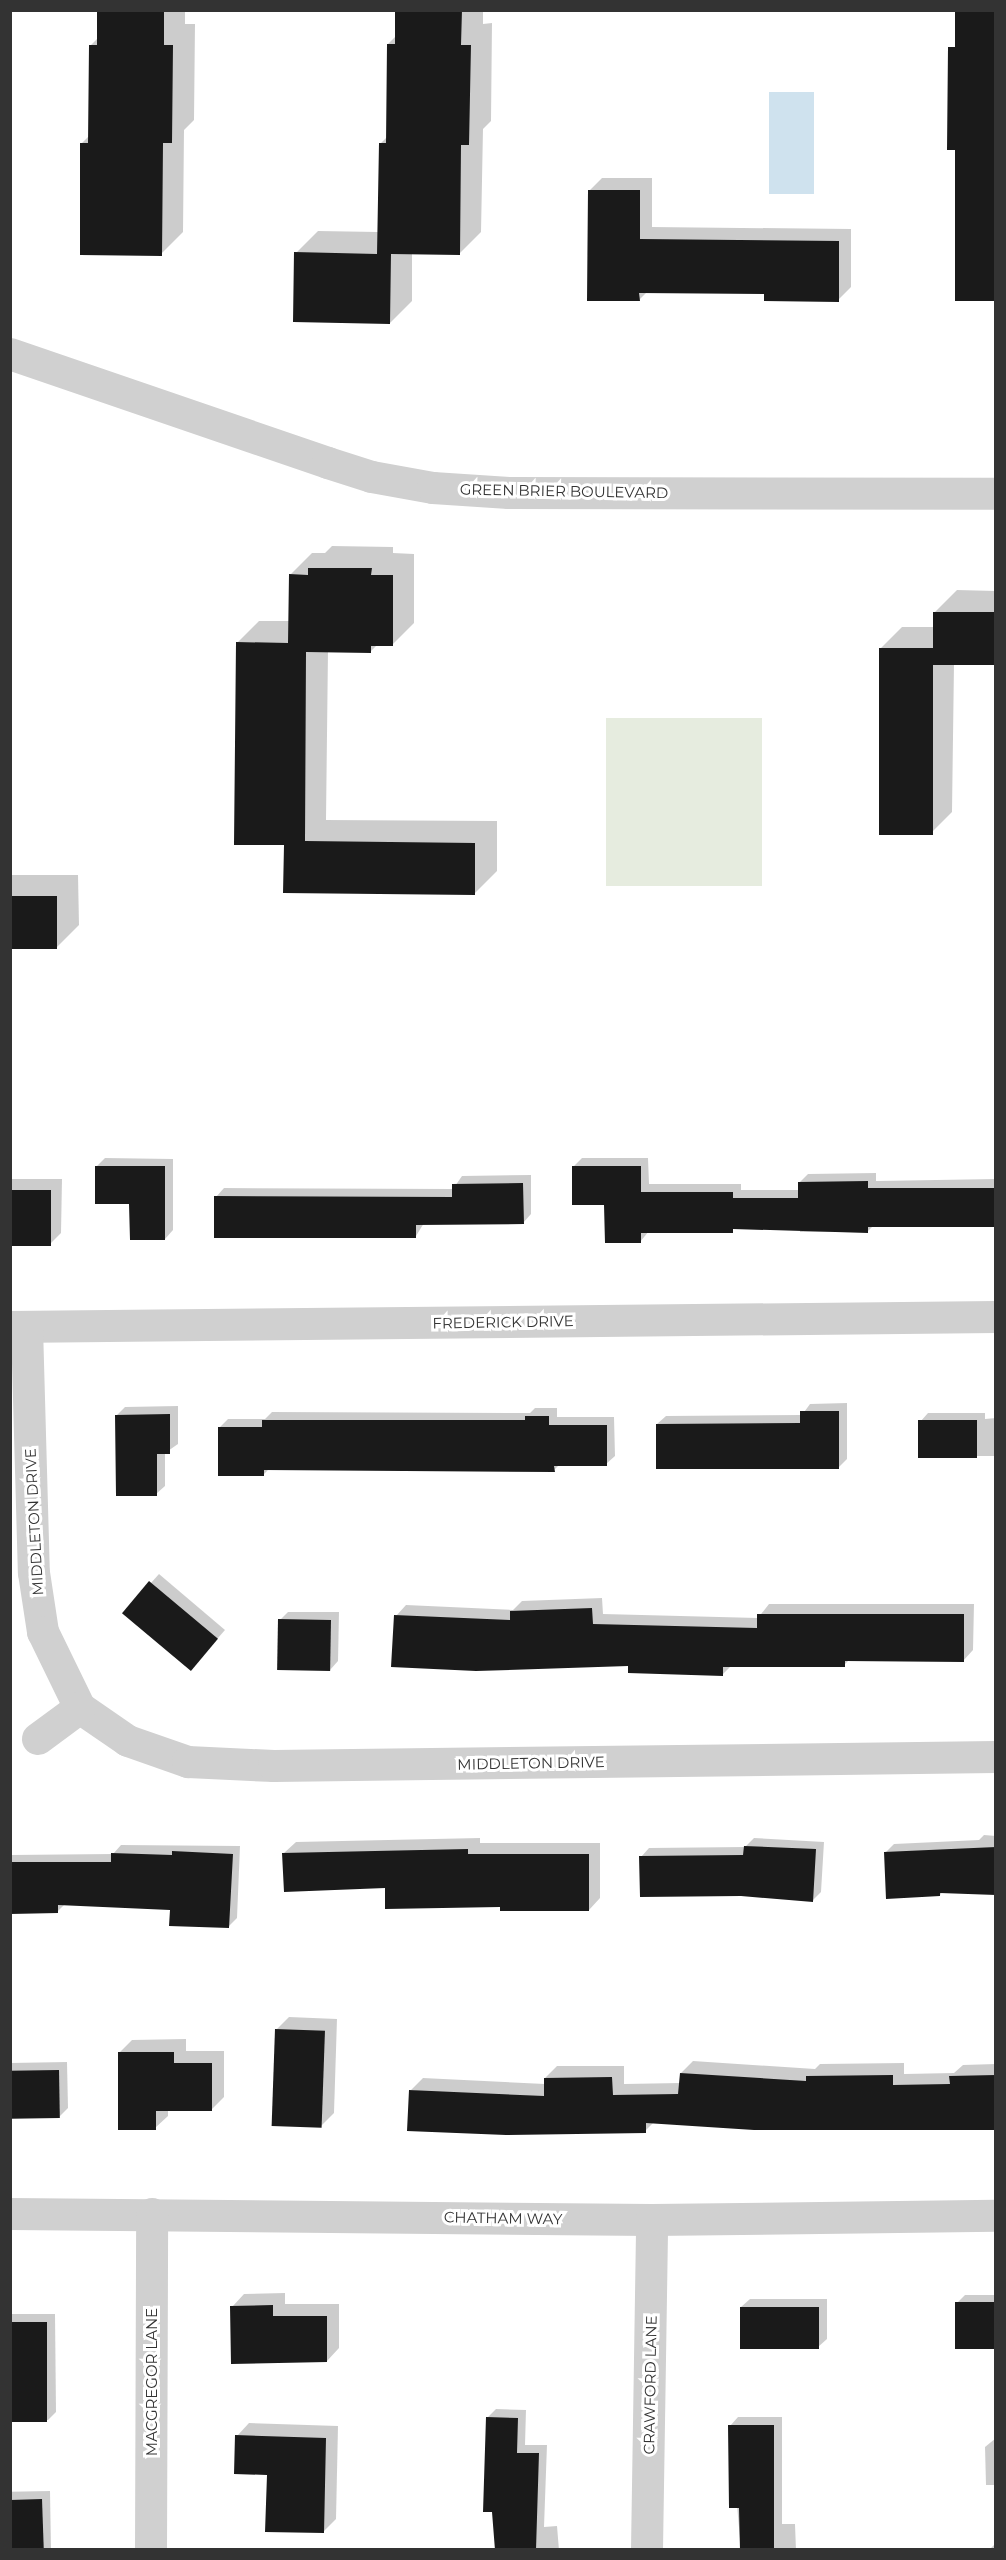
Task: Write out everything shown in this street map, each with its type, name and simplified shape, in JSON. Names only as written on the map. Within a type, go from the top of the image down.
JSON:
[{"type":"street","name":"GREEN BRIER BOULEVARD","points":[[10,354],[328,464],[372,477],[433,488],[509,493],[996,494]]},
{"type":"street","name":"FREDERICK DRIVE","points":[[19,1327],[996,1317]]},
{"type":"street","name":"MIDDLETON DRIVE","points":[[19,1327],[34,1573],[43,1632],[80,1708],[128,1741],[188,1762],[274,1766],[996,1757]]},
{"type":"street","points":[[38,1738],[80,1708]]},
{"type":"street","name":"CHATHAM WAY","points":[[10,2214],[652,2220],[996,2216]]},
{"type":"street","name":"MACGREGOR LANE","points":[[151,2550],[153,2214]]},
{"type":"street","name":"CRAWFORD LANE","points":[[647,2550],[652,2220]]},
{"type":"shaded area","points":[[606,718],[762,718],[762,886],[606,886]]},
{"type":"water","points":[[769,92],[814,92],[814,194],[769,194]]},
{"type":"building","points":[[97,10],[164,10],[164,45],[173,45],[172,143],[163,143],[162,256],[80,255],[80,143],[88,143],[89,45],[97,45]]},
{"type":"building","points":[[395,10],[462,10],[461,45],[471,45],[469,145],[461,145],[460,255],[391,254],[390,324],[293,322],[294,252],[377,254],[379,143],[386,143],[387,44],[395,44]]},
{"type":"building","points":[[955,10],[996,10],[996,301],[955,301],[955,150],[947,150],[948,47],[955,47]]},
{"type":"building","points":[[588,190],[640,190],[640,239],[839,241],[839,302],[764,301],[764,294],[639,293],[640,301],[587,301]]},
{"type":"building","points":[[308,568],[372,568],[371,575],[393,575],[393,646],[371,646],[371,653],[306,652],[305,841],[475,843],[475,895],[283,893],[284,845],[234,845],[236,642],[288,643],[289,574],[308,575]]},
{"type":"building","points":[[933,612],[996,612],[996,665],[933,665]]},
{"type":"building","points":[[879,648],[933,648],[933,835],[879,835]]},
{"type":"building","points":[[10,896],[57,896],[57,949],[10,949]]},
{"type":"building","points":[[95,1166],[165,1166],[165,1240],[130,1240],[129,1204],[95,1204]]},
{"type":"building","points":[[572,1166],[641,1166],[641,1192],[733,1192],[733,1198],[798,1198],[798,1182],[868,1181],[868,1188],[996,1188],[996,1227],[868,1227],[868,1233],[733,1229],[733,1233],[641,1233],[641,1243],[605,1243],[604,1205],[572,1205]]},
{"type":"building","points":[[523,1183],[524,1224],[416,1225],[416,1238],[214,1238],[214,1196],[452,1197],[452,1184]]},
{"type":"building","points":[[10,1190],[51,1190],[51,1246],[10,1246]]},
{"type":"building","points":[[800,1411],[839,1411],[839,1469],[656,1469],[656,1424],[800,1423]]},
{"type":"building","points":[[170,1414],[170,1454],[157,1454],[157,1496],[116,1496],[115,1415]]},
{"type":"building","points":[[525,1416],[549,1416],[549,1425],[607,1425],[607,1466],[554,1466],[555,1472],[264,1470],[264,1476],[218,1476],[218,1427],[262,1427],[262,1420],[525,1420]]},
{"type":"building","points":[[918,1420],[977,1420],[977,1458],[918,1458]]},
{"type":"building","points":[[149,1581],[218,1639],[191,1671],[122,1613]]},
{"type":"building","points":[[592,1608],[593,1624],[757,1628],[757,1614],[964,1614],[964,1662],[845,1661],[845,1667],[723,1667],[723,1676],[628,1673],[628,1666],[476,1671],[391,1667],[394,1615],[510,1620],[510,1611]]},
{"type":"building","points":[[278,1619],[331,1620],[330,1671],[277,1670]]},
{"type":"building","points":[[744,1846],[816,1849],[813,1902],[741,1896],[640,1897],[639,1856],[743,1855]]},
{"type":"building","points":[[996,1847],[996,1895],[940,1893],[940,1896],[886,1899],[884,1852]]},
{"type":"building","points":[[468,1849],[468,1854],[589,1854],[589,1911],[500,1911],[500,1907],[385,1909],[385,1888],[284,1892],[282,1853]]},
{"type":"building","points":[[172,1851],[233,1854],[229,1928],[169,1926],[170,1910],[58,1905],[58,1913],[10,1914],[10,1862],[111,1862],[111,1853],[172,1855]]},
{"type":"building","points":[[275,2029],[325,2031],[322,2128],[272,2126]]},
{"type":"building","points":[[118,2052],[174,2052],[174,2063],[212,2063],[212,2111],[156,2111],[156,2130],[118,2130]]},
{"type":"building","points":[[59,2070],[60,2118],[11,2119],[10,2071]]},
{"type":"building","points":[[680,2073],[806,2081],[806,2076],[893,2075],[893,2085],[950,2084],[949,2076],[996,2075],[996,2130],[754,2130],[646,2123],[646,2133],[506,2135],[407,2131],[409,2090],[544,2096],[544,2078],[612,2077],[613,2095],[678,2094]]},
{"type":"building","points":[[955,2302],[996,2302],[996,2349],[955,2349]]},
{"type":"building","points":[[273,2305],[273,2316],[327,2316],[327,2362],[231,2364],[230,2306]]},
{"type":"building","points":[[740,2307],[819,2307],[819,2349],[740,2349]]},
{"type":"building","points":[[10,2322],[47,2322],[47,2422],[10,2422]]},
{"type":"building","points":[[486,2417],[518,2418],[517,2453],[539,2453],[536,2550],[495,2550],[492,2512],[483,2512]]},
{"type":"building","points":[[728,2425],[774,2425],[774,2550],[740,2550],[739,2508],[729,2508]]},
{"type":"building","points":[[235,2435],[326,2438],[324,2533],[265,2532],[267,2475],[234,2474]]},
{"type":"building","points":[[42,2499],[44,2550],[12,2550],[10,2500]]}]
